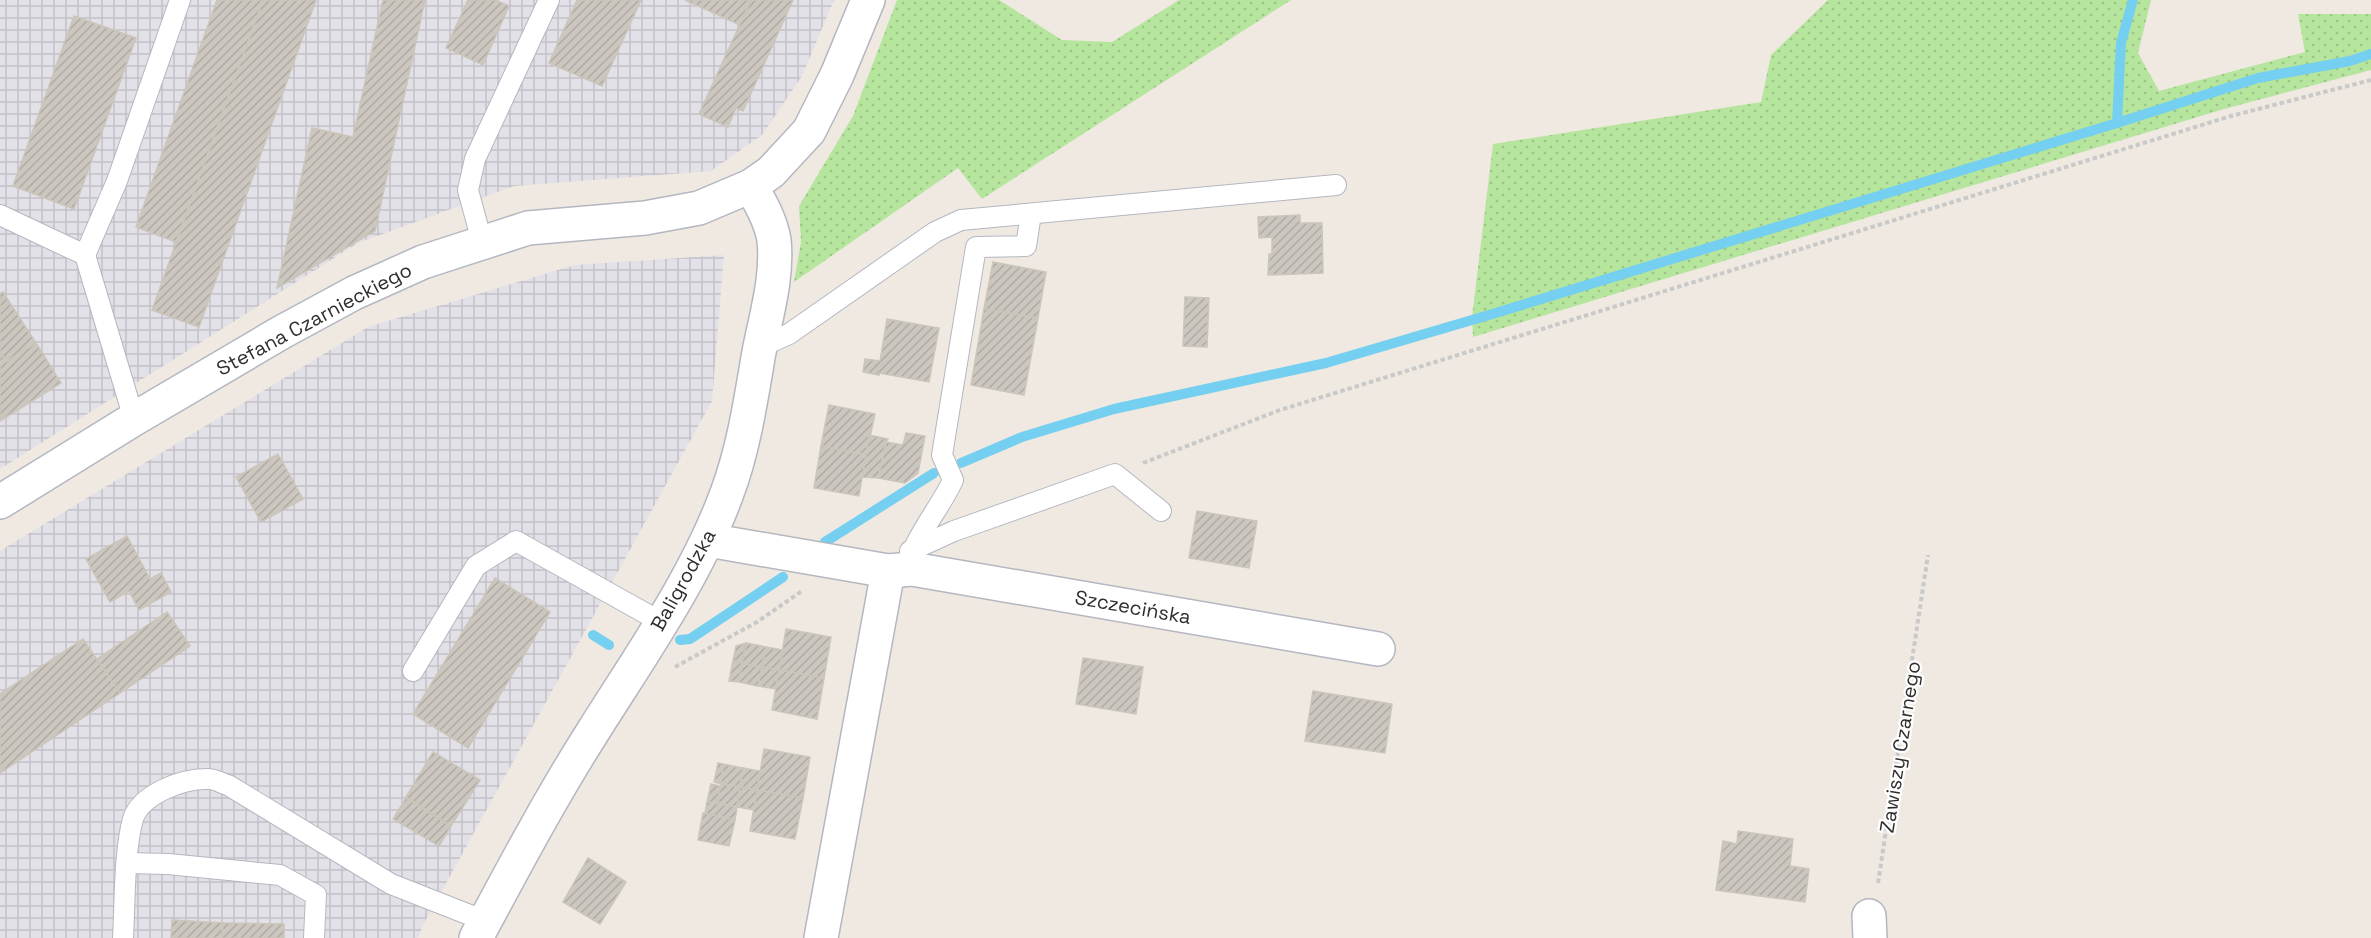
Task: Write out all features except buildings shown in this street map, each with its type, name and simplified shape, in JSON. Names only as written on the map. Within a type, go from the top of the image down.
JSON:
[{"type":"street","name":"Stefana Czarnieckiego","points":[[0,502],[134,419],[282,332],[354,293],[423,262],[528,228],[645,218],[699,208],[751,186],[771,172],[810,131],[837,75],[868,0]]},
{"type":"street","name":"Baligrodzka","points":[[481,929],[575,759],[661,622],[708,540],[728,491],[746,425],[774,276],[774,239],[765,213],[751,186]]},
{"type":"street","name":"Szczecińska","points":[[708,540],[888,571],[912,569],[1377,649]]},
{"type":"street","points":[[821,938],[888,571]]},
{"type":"lane","points":[[134,419],[86,255],[117,181],[180,0]]},
{"type":"lane","points":[[482,242],[468,190],[475,159],[549,0]]},
{"type":"lane","points":[[760,347],[789,334],[935,232],[961,220],[1336,185]]},
{"type":"lane","points":[[914,548],[953,480],[942,455],[976,247],[1026,246],[1031,214]]},
{"type":"lane","points":[[0,215],[86,255]]},
{"type":"lane","points":[[888,571],[914,548],[965,527],[1115,474],[1161,511]]},
{"type":"lane","points":[[413,671],[476,566],[516,541],[661,622]]},
{"type":"lane","points":[[123,938],[127,863],[134,817],[148,800],[164,789],[187,781],[208,778],[228,785],[391,884],[481,929]]},
{"type":"lane","points":[[127,863],[168,864],[280,875],[316,895],[314,938]]},
{"type":"path","points":[[1115,474],[1292,407],[2231,116],[2371,80]]},
{"type":"path","name":"Zawiszy Czarnego","points":[[1870,927],[1880,877],[1928,555]]},
{"type":"path","points":[[634,665],[672,669],[687,662],[757,622],[817,580],[827,561]]},
{"type":"shaded area","points":[[0,0],[834,0],[802,76],[762,135],[711,171],[514,186],[358,243],[0,469]]},
{"type":"shaded area","points":[[724,255],[712,401],[423,925],[418,938],[0,938],[0,551],[368,327],[575,265]]},
{"type":"green space","points":[[897,0],[999,0],[1062,40],[1112,42],[1179,0],[1291,0],[982,199],[958,168],[794,282],[801,242],[799,206],[853,116]]},
{"type":"green space","points":[[1828,0],[2151,0],[2138,53],[2159,91],[2305,52],[2298,14],[2371,14],[2371,70],[2224,109],[1473,337],[1472,317],[1493,144],[1761,102],[1771,55]]},
{"type":"waterway","points":[[2117,123],[2121,43],[2133,0]]},
{"type":"waterway","points":[[961,463],[1022,437],[1114,409],[1326,363],[2117,123],[2258,78],[2350,61],[2371,54]]},
{"type":"waterway","points":[[825,542],[934,473]]},
{"type":"waterway","points":[[680,640],[690,639],[783,577]]},
{"type":"waterway","points":[[593,635],[609,645]]}]
